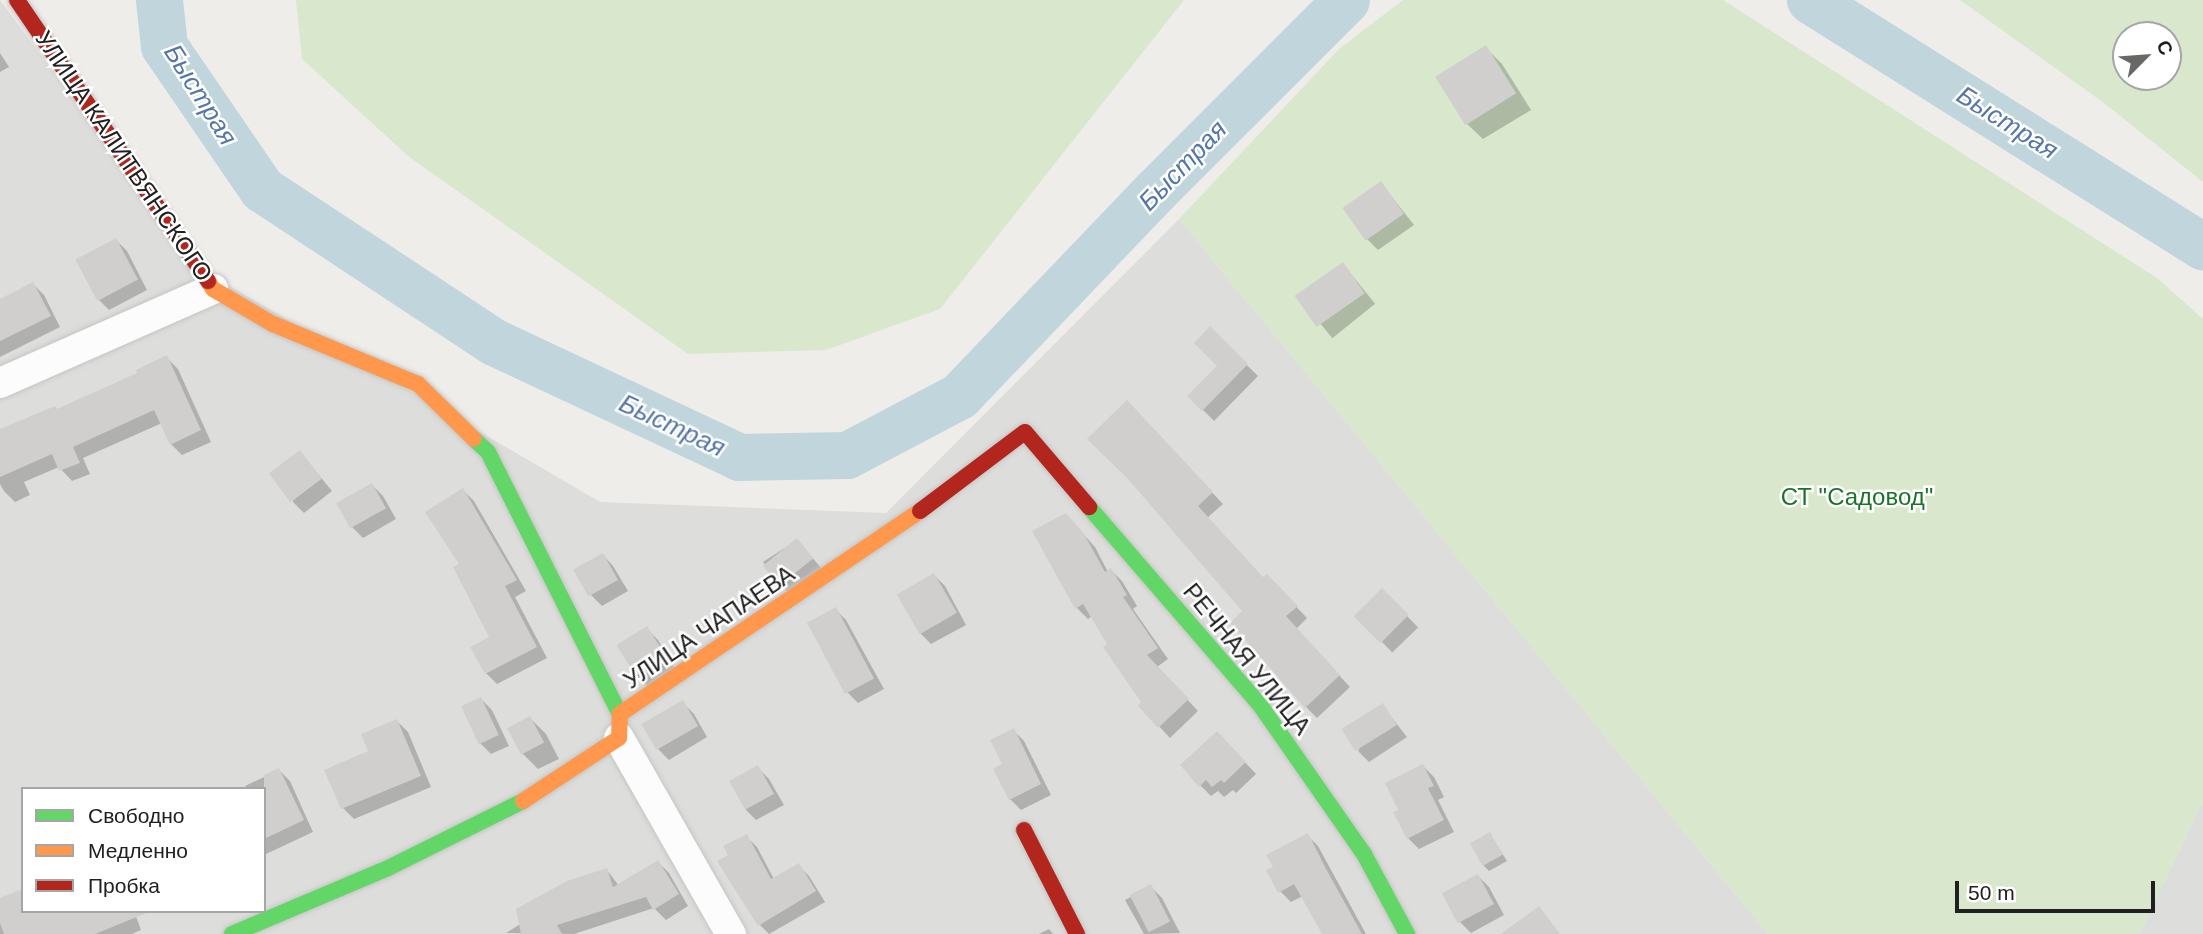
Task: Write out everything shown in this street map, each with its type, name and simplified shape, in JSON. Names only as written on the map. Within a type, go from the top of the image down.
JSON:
[{"type":"street","name":"УЛИЦА КАЛИТВЯНСКОГО","points":[[18,0],[214,289],[273,324],[418,384],[488,452],[619,726],[731,934]]},
{"type":"street","points":[[0,383],[214,289]]},
{"type":"street","name":"УЛИЦА ЧАПАЕВА","points":[[232,934],[388,868],[524,801],[619,726],[883,538],[1025,432]]},
{"type":"street","name":"РЕЧНАЯ УЛИЦА","points":[[1025,432],[1260,705],[1364,854],[1407,934]]},
{"type":"street","points":[[1024,830],[1077,934]]},
{"type":"shaded area","points":[[0,0],[197,267],[600,502],[886,513],[1179,219],[1768,934],[0,934]]},
{"type":"shaded area","points":[[2203,801],[2203,934],[2139,934]]},
{"type":"green space","points":[[296,0],[1184,0],[940,309],[826,350],[688,354],[408,156],[302,59]]},
{"type":"green space","name":"СТ \"Садовод\"","points":[[1403,0],[1723,0],[2157,278],[2203,319],[2203,801],[2139,934],[1768,934],[1179,219],[1339,49]]},
{"type":"green space","points":[[1960,0],[2203,0],[2203,182],[2104,103]]},
{"type":"building","points":[[1486,45],[1516,93],[1465,125],[1435,77]]},
{"type":"building","points":[[1381,181],[1404,214],[1365,241],[1342,208]]},
{"type":"building","points":[[116,238],[138,279],[97,301],[75,260]]},
{"type":"building","points":[[1343,262],[1365,293],[1316,327],[1295,296]]},
{"type":"building","points":[[33,282],[51,316],[0,341],[0,299]]},
{"type":"building","points":[[1210,326],[1248,364],[1202,411],[1187,396],[1217,366],[1194,343]]},
{"type":"building","points":[[167,355],[201,430],[170,445],[154,410],[73,447],[80,463],[59,471],[52,454],[0,477],[0,429],[55,406],[57,409],[137,373],[136,370]]},
{"type":"building","points":[[1127,400],[1213,492],[1198,506],[1263,577],[1267,574],[1298,606],[1286,616],[1340,675],[1305,708],[1230,623],[1242,611],[1128,479],[1087,439]]},
{"type":"building","points":[[300,450],[322,479],[291,502],[269,473]]},
{"type":"building","points":[[372,483],[386,508],[350,528],[336,503]]},
{"type":"building","points":[[463,488],[517,580],[505,586],[537,647],[485,674],[470,647],[489,637],[453,567],[459,564],[425,512]]},
{"type":"building","points":[[1066,513],[1084,534],[1105,572],[1111,568],[1127,595],[1123,597],[1158,648],[1147,655],[1189,699],[1158,728],[1138,706],[1141,702],[1103,647],[1107,644],[1083,604],[1075,609],[1032,531]]},
{"type":"building","points":[[797,538],[813,558],[779,586],[763,566]]},
{"type":"building","points":[[603,553],[618,580],[588,597],[573,569]]},
{"type":"building","points":[[934,573],[957,613],[920,634],[897,594]]},
{"type":"building","points":[[1382,588],[1409,615],[1381,643],[1354,616]]},
{"type":"building","points":[[836,607],[874,679],[845,694],[807,622]]},
{"type":"building","points":[[647,626],[666,657],[636,676],[616,645]]},
{"type":"building","points":[[481,697],[499,735],[479,744],[461,706]]},
{"type":"building","points":[[683,700],[698,726],[656,750],[641,724]]},
{"type":"building","points":[[1383,703],[1397,725],[1355,751],[1341,729]]},
{"type":"building","points":[[530,716],[544,742],[521,755],[507,728]]},
{"type":"building","points":[[397,719],[421,776],[341,809],[324,770],[368,751],[361,734]]},
{"type":"building","points":[[1014,728],[1041,784],[1009,800],[993,769],[1002,764],[990,740]]},
{"type":"building","points":[[1217,731],[1246,762],[1224,783],[1221,780],[1212,787],[1206,780],[1199,787],[1180,765]]},
{"type":"building","points":[[1423,764],[1434,786],[1428,788],[1444,820],[1407,839],[1393,812],[1398,810],[1385,783]]},
{"type":"building","points":[[758,765],[774,794],[745,810],[729,781]]},
{"type":"building","points":[[279,768],[304,820],[266,838],[266,787],[264,775]]},
{"type":"building","points":[[1490,832],[1503,855],[1482,866],[1470,843]]},
{"type":"building","points":[[1308,833],[1362,934],[1322,934],[1294,884],[1278,893],[1266,870],[1273,867],[1266,855]]},
{"type":"building","points":[[747,834],[771,879],[799,863],[816,891],[758,926],[717,861],[728,855],[723,846]]},
{"type":"building","points":[[658,860],[679,894],[653,910],[646,897],[557,925],[562,934],[521,934],[516,909],[567,881],[607,868],[613,887]]},
{"type":"building","points":[[1478,874],[1494,904],[1458,923],[1442,893]]},
{"type":"building","points":[[1151,884],[1170,921],[1149,932],[1130,895]]},
{"type":"building","points":[[21,890],[21,913],[147,913],[95,934],[4,934],[0,923],[0,898]]},
{"type":"building","points":[[1539,906],[1560,934],[1501,934]]},
{"type":"waterway","name":"Быстрая","points":[[159,0],[164,46],[262,189],[494,342],[739,457],[847,455],[959,396],[1155,191],[1346,0]]},
{"type":"waterway","name":"Быстрая","points":[[1810,0],[2203,247]]},
{"type":"traffic: fast","points":[[474,439],[488,452],[620,714]]},
{"type":"traffic: fast","points":[[1089,507],[1260,705],[1364,854],[1407,934]]},
{"type":"traffic: fast","points":[[232,934],[388,868],[523,801]]},
{"type":"traffic: slow","points":[[208,281],[213,289],[273,324],[418,384],[474,439]]},
{"type":"traffic: slow","points":[[523,801],[619,738],[620,714],[920,511]]},
{"type":"traffic: jam","points":[[17,0],[208,281]]},
{"type":"traffic: jam","points":[[920,511],[1025,432],[1089,507]]},
{"type":"traffic: jam","points":[[1024,830],[1077,934]]}]
